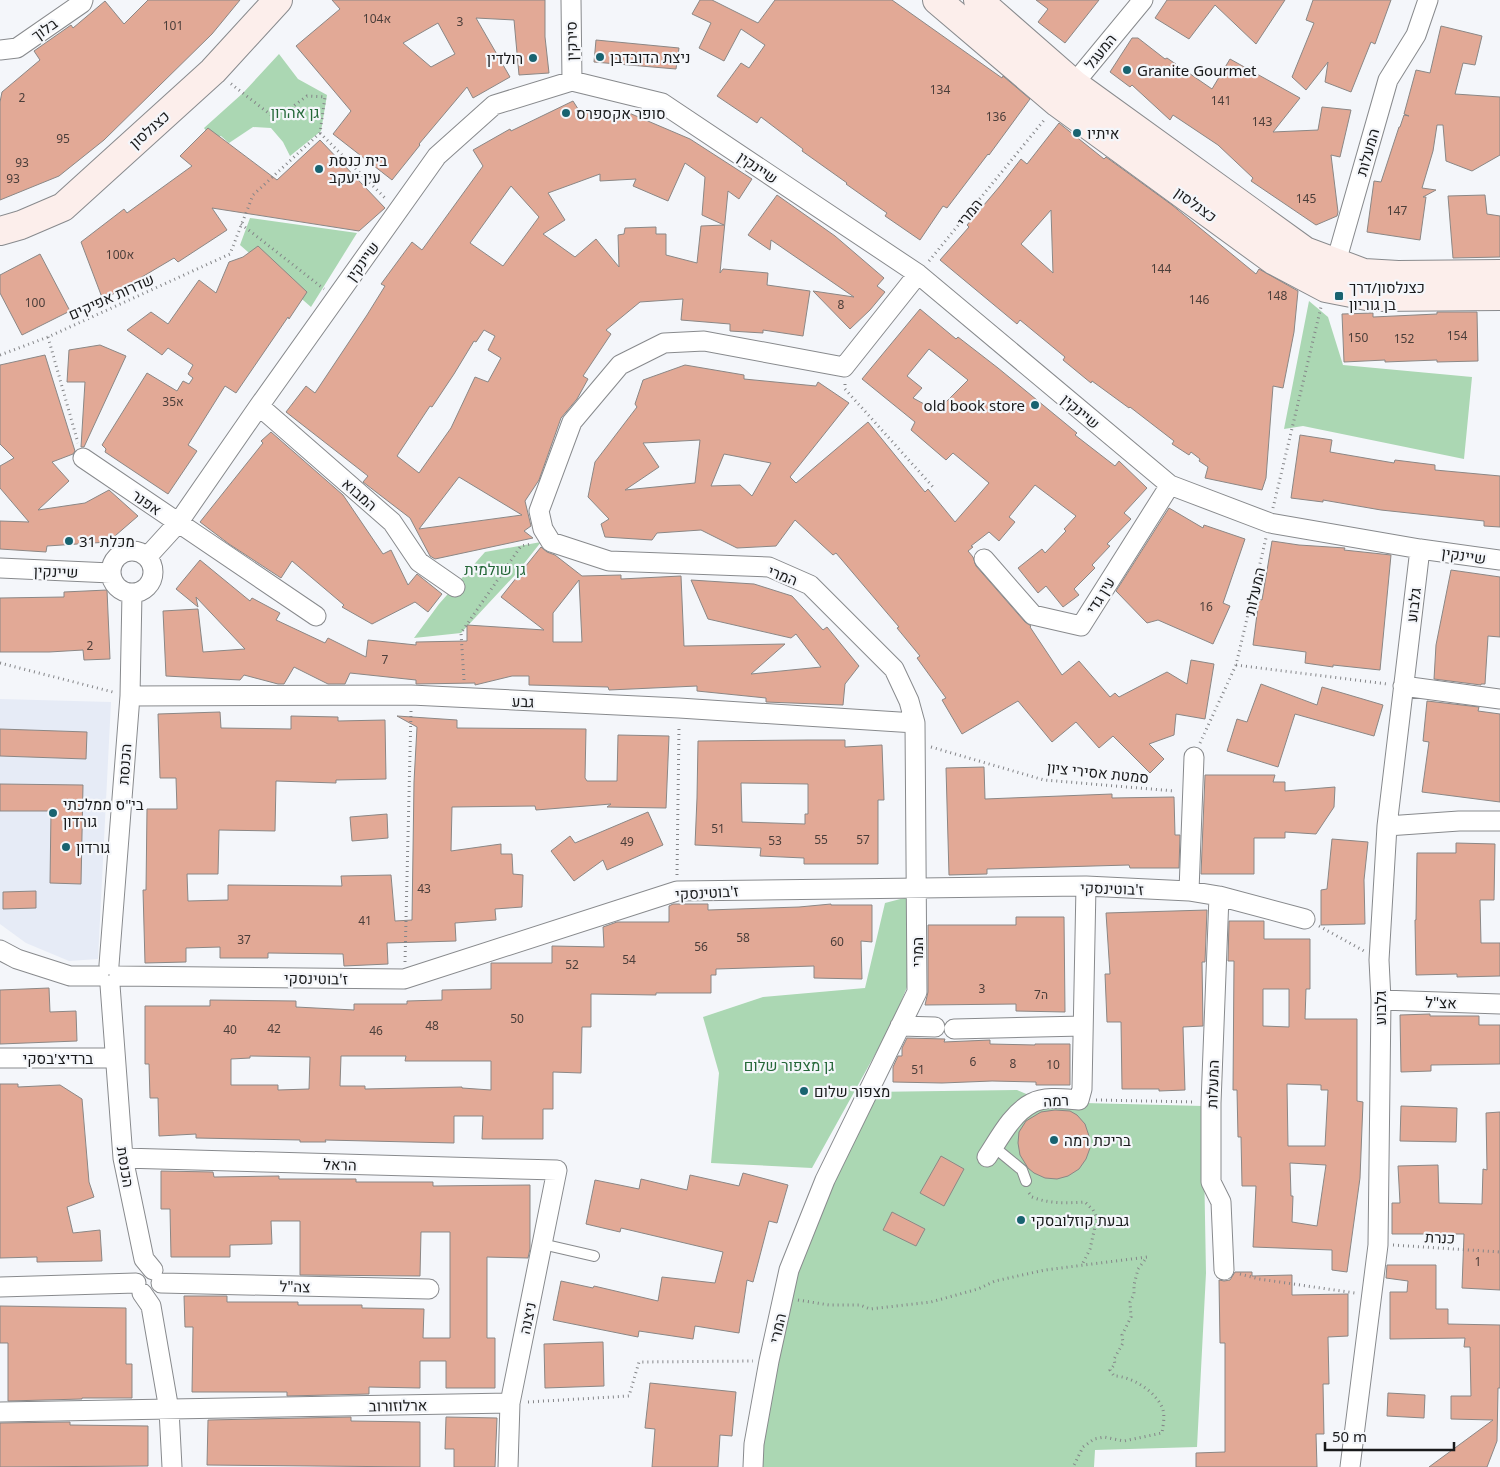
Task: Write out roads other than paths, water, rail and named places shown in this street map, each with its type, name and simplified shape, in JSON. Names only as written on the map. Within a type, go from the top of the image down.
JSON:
[{"type":"street","name":"בלוך","points":[[0,50],[17,48],[83,0]]},
{"type":"street","name":"כצנלסון","points":[[0,231],[21,225],[63,207],[213,70],[278,0]]},
{"type":"street","name":"סירקין","points":[[571,0],[572,81]]},
{"type":"street","name":"כצנלסון","points":[[937,0],[1066,93],[1304,251],[1364,273],[1390,275],[1500,274]]},
{"type":"street","name":"כצנלסון","points":[[978,0],[1066,93],[1273,260],[1326,288],[1372,297],[1500,296]]},
{"type":"street","name":"המעגל","points":[[1066,93],[1143,0]]},
{"type":"street","name":"המעלות","points":[[1336,262],[1388,80],[1416,35],[1428,0]]},
{"type":"street","name":"שיינקין","points":[[147,558],[178,524],[259,406],[437,156],[494,105],[572,81],[662,103],[918,274],[1170,485],[1270,523],[1420,549],[1500,560]]},
{"type":"street","points":[[1336,262],[1352,281],[1372,297]]},
{"type":"street","name":"המרי","points":[[754,1467],[754,1444],[769,1361],[789,1270],[825,1180],[917,992],[915,723],[909,701],[894,669],[810,585],[769,567],[609,561],[551,542],[543,529],[539,512],[572,422],[620,365],[664,342],[704,341],[844,366],[918,274]]},
{"type":"street","name":"המבוא","points":[[259,406],[392,522],[419,562],[455,587]]},
{"type":"street","name":"אפנר","points":[[83,458],[316,616]]},
{"type":"street","name":"עין גדי","points":[[984,559],[1033,615],[1081,626],[1170,485]]},
{"type":"street","name":"גלבוע","points":[[1350,1467],[1378,1244],[1381,1000],[1379,960],[1387,826],[1420,549]]},
{"type":"street","points":[[134,551],[147,558],[152,567],[153,574],[145,588],[139,592],[121,590],[116,585],[111,573],[112,564],[116,558],[127,552],[134,551]]},
{"type":"street","name":"שיינקין","points":[[0,568],[111,573]]},
{"type":"street","name":"הכנסת","points":[[132,592],[130,696],[109,976],[123,1158],[148,1283],[169,1410],[172,1467]]},
{"type":"street","points":[[1403,686],[1500,699]]},
{"type":"street","name":"גבע","points":[[130,696],[411,695],[679,708],[915,723]]},
{"type":"street","points":[[1189,891],[1194,757]]},
{"type":"street","points":[[1387,826],[1458,820],[1500,821]]},
{"type":"street","name":"ז'בוטינסקי","points":[[0,950],[17,959],[70,976],[404,979],[677,891],[1086,886],[1189,891],[1219,896],[1305,919]]},
{"type":"street","name":"רמה","points":[[990,1152],[1016,1115],[1033,1102],[1048,1099],[1079,1100],[1082,1089],[1086,886]]},
{"type":"street","name":"המעלות","points":[[1219,896],[1211,1103],[1211,1182],[1221,1202],[1224,1270]]},
{"type":"street","name":"אצ\"ל","points":[[1381,1000],[1500,1004]]},
{"type":"street","points":[[900,1026],[935,1026]]},
{"type":"street","points":[[954,1029],[1083,1026]]},
{"type":"street","name":"ברדיצ'בסקי","points":[[0,1058],[115,1058]]},
{"type":"street","name":"הראל","points":[[123,1158],[557,1170]]},
{"type":"street","name":"ניצנה","points":[[508,1467],[510,1403],[557,1170]]},
{"type":"street","name":"צה\"ל","points":[[0,1287],[148,1283],[429,1289]]},
{"type":"street","name":"ארלוזורוב","points":[[0,1412],[510,1403]]},
{"type":"lane","points":[[990,1152],[1022,1170],[1026,1181]]},
{"type":"lane","points":[[542,1244],[594,1256]]},
{"type":"place","name":"ניצת הדובדבן","points":[[600,57]]},
{"type":"place","name":"רולדין","points":[[533,58]]},
{"type":"place","name":"Granite Gourmet","points":[[1127,70]]},
{"type":"place","name":"סופר אקספרס","points":[[566,113]]},
{"type":"place","name":"איתיו","points":[[1077,133]]},
{"type":"place","name":"בית כנסת עין יעקב","points":[[319,169]]},
{"type":"place","name":"כצנלסון/דרך בן גוריון","points":[[1339,296]]},
{"type":"place","name":"old book store","points":[[1035,405]]},
{"type":"place","name":"מכלת 31","points":[[69,541]]},
{"type":"place","name":"בי\"ס ממלכתי גורדון","points":[[53,813]]},
{"type":"place","name":"גורדון","points":[[66,847]]},
{"type":"place","name":"מצפור שלום","points":[[804,1091]]},
{"type":"place","name":"בריכת רמה","points":[[1054,1140]]},
{"type":"place","name":"גבעת קוזלובסקי","points":[[1021,1220]]},
{"type":"park label","name":"גן אהרון","points":[[295,112]]},
{"type":"park label","name":"גן שולמית","points":[[495,569]]},
{"type":"park label","name":"גן מצפור שלום","points":[[789,1065]]}]
